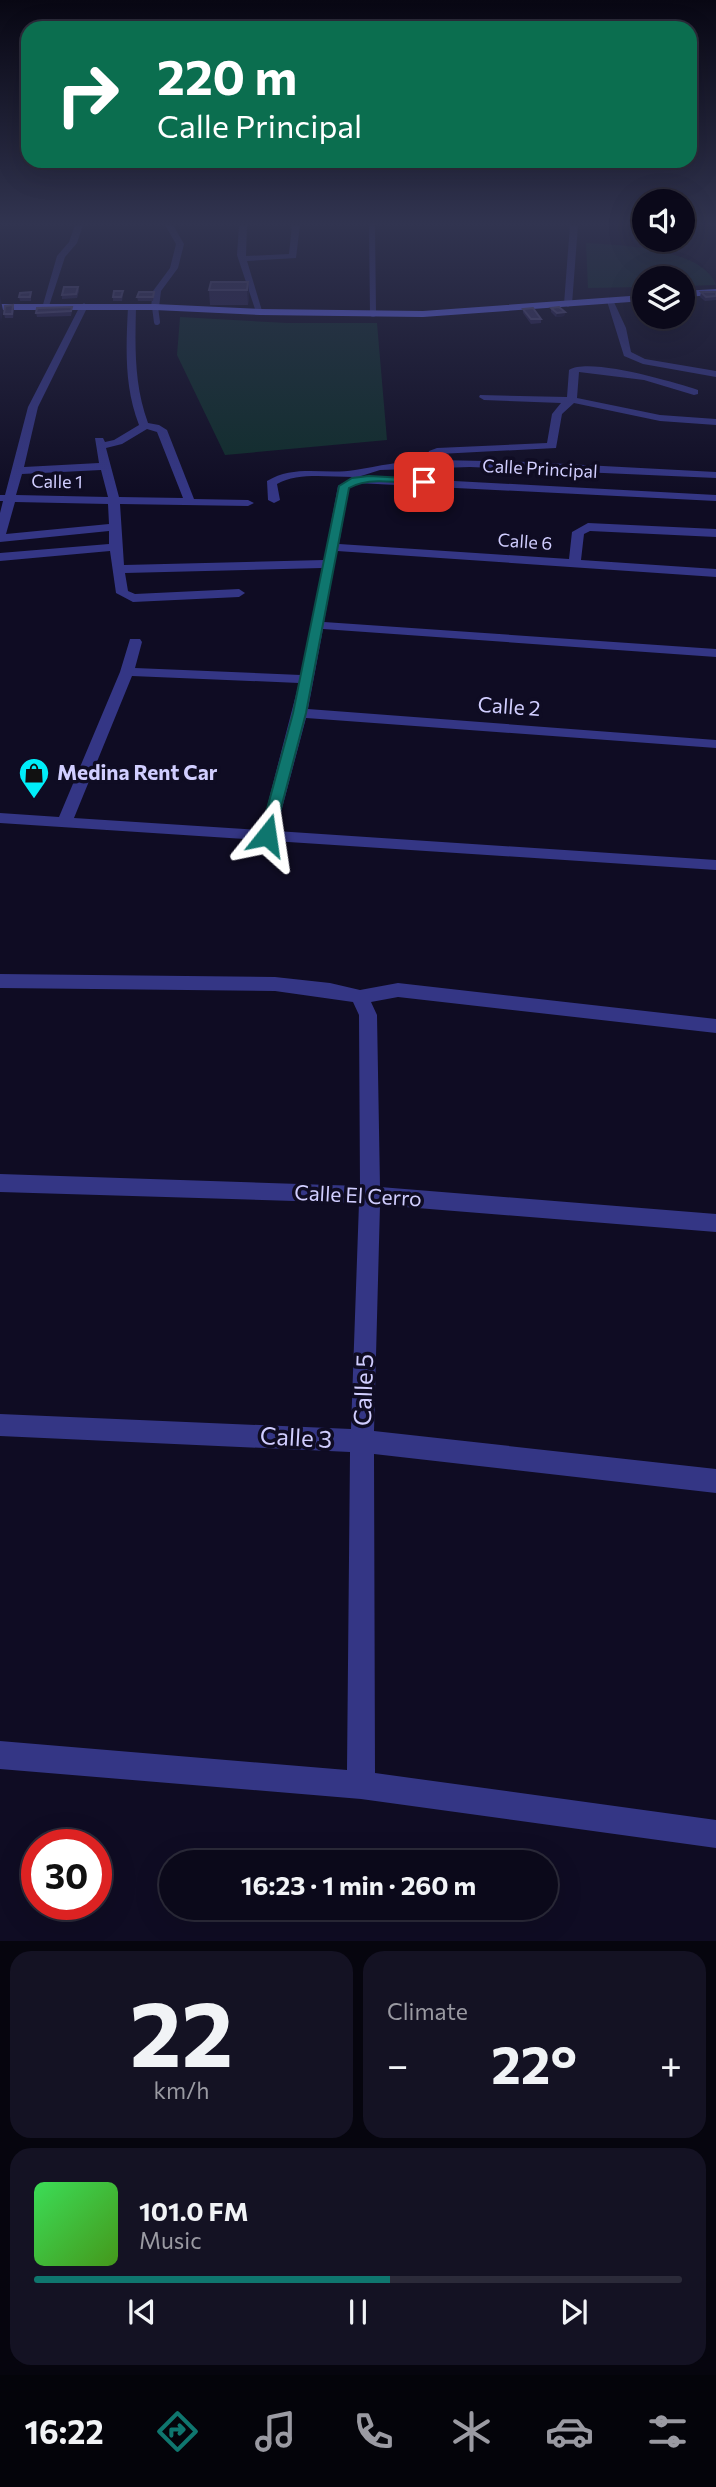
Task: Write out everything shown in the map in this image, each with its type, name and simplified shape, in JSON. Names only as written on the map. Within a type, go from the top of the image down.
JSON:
[{"type":"street","points":[[79,316],[33,407],[18,471],[4,498],[0,536],[114,527]]},
{"type":"street","points":[[132,316],[130,374],[133,401],[144,426]]},
{"type":"street","points":[[616,316],[627,354],[643,361],[716,374]]},
{"type":"street","points":[[572,400],[576,369],[645,377],[694,392]]},
{"type":"street","points":[[484,397],[572,400],[660,418],[716,422]]},
{"type":"street","points":[[430,464],[433,453],[437,451],[552,446],[552,422],[556,411],[572,400]]},
{"type":"street","points":[[190,502],[162,430],[156,426],[144,426],[118,443],[100,443],[114,500],[115,547],[122,593],[127,597],[239,593]]},
{"type":"street","points":[[267,835],[300,713],[344,486],[365,469],[430,464],[716,475]]},
{"type":"street","points":[[18,471],[105,466]]},
{"type":"street","points":[[615,471],[615,492]]},
{"type":"street","points":[[275,500],[271,483],[277,478],[312,474],[356,477]]},
{"type":"street","name":"Calle Principal","points":[[356,477],[716,498]]},
{"type":"street","name":"Calle 1","points":[[4,498],[248,503]]},
{"type":"street","points":[[575,563],[578,532],[587,527],[716,533]]},
{"type":"street","points":[[0,558],[115,547]]},
{"type":"street","name":"Calle 6","points":[[331,547],[716,573]]},
{"type":"street","points":[[118,569],[330,564]]},
{"type":"street","points":[[318,625],[716,653]]},
{"type":"street","points":[[64,822],[127,672],[135,642]]},
{"type":"street","points":[[127,672],[305,679]]},
{"type":"street","name":"Calle 2","points":[[300,713],[716,744]]},
{"type":"street","points":[[0,818],[716,865]]},
{"type":"street","points":[[0,981],[275,984],[360,996],[398,990],[716,1026]]},
{"type":"street","name":"Calle 5","points":[[360,996],[368,1015],[370,1195],[362,1441],[360,1785]]},
{"type":"street","name":"Calle El Cerro","points":[[0,1183],[370,1195],[716,1223]]},
{"type":"street","name":"Calle 3","points":[[0,1425],[362,1441],[716,1480]]},
{"type":"street","points":[[0,1755],[360,1785],[716,1834]]},
{"type":"lane","points":[[156,316],[157,322]]},
{"type":"green space","points":[[180,317],[287,323],[377,323],[387,440],[225,455],[177,355]]},
{"type":"building","points":[[528,316],[539,316],[541,319],[531,319]]},
{"type":"place","name":"Medina Rent Car","points":[[34,800]]},
{"type":"route","points":[[267,835],[300,713],[344,486],[355,480],[369,479],[424,482]]}]
